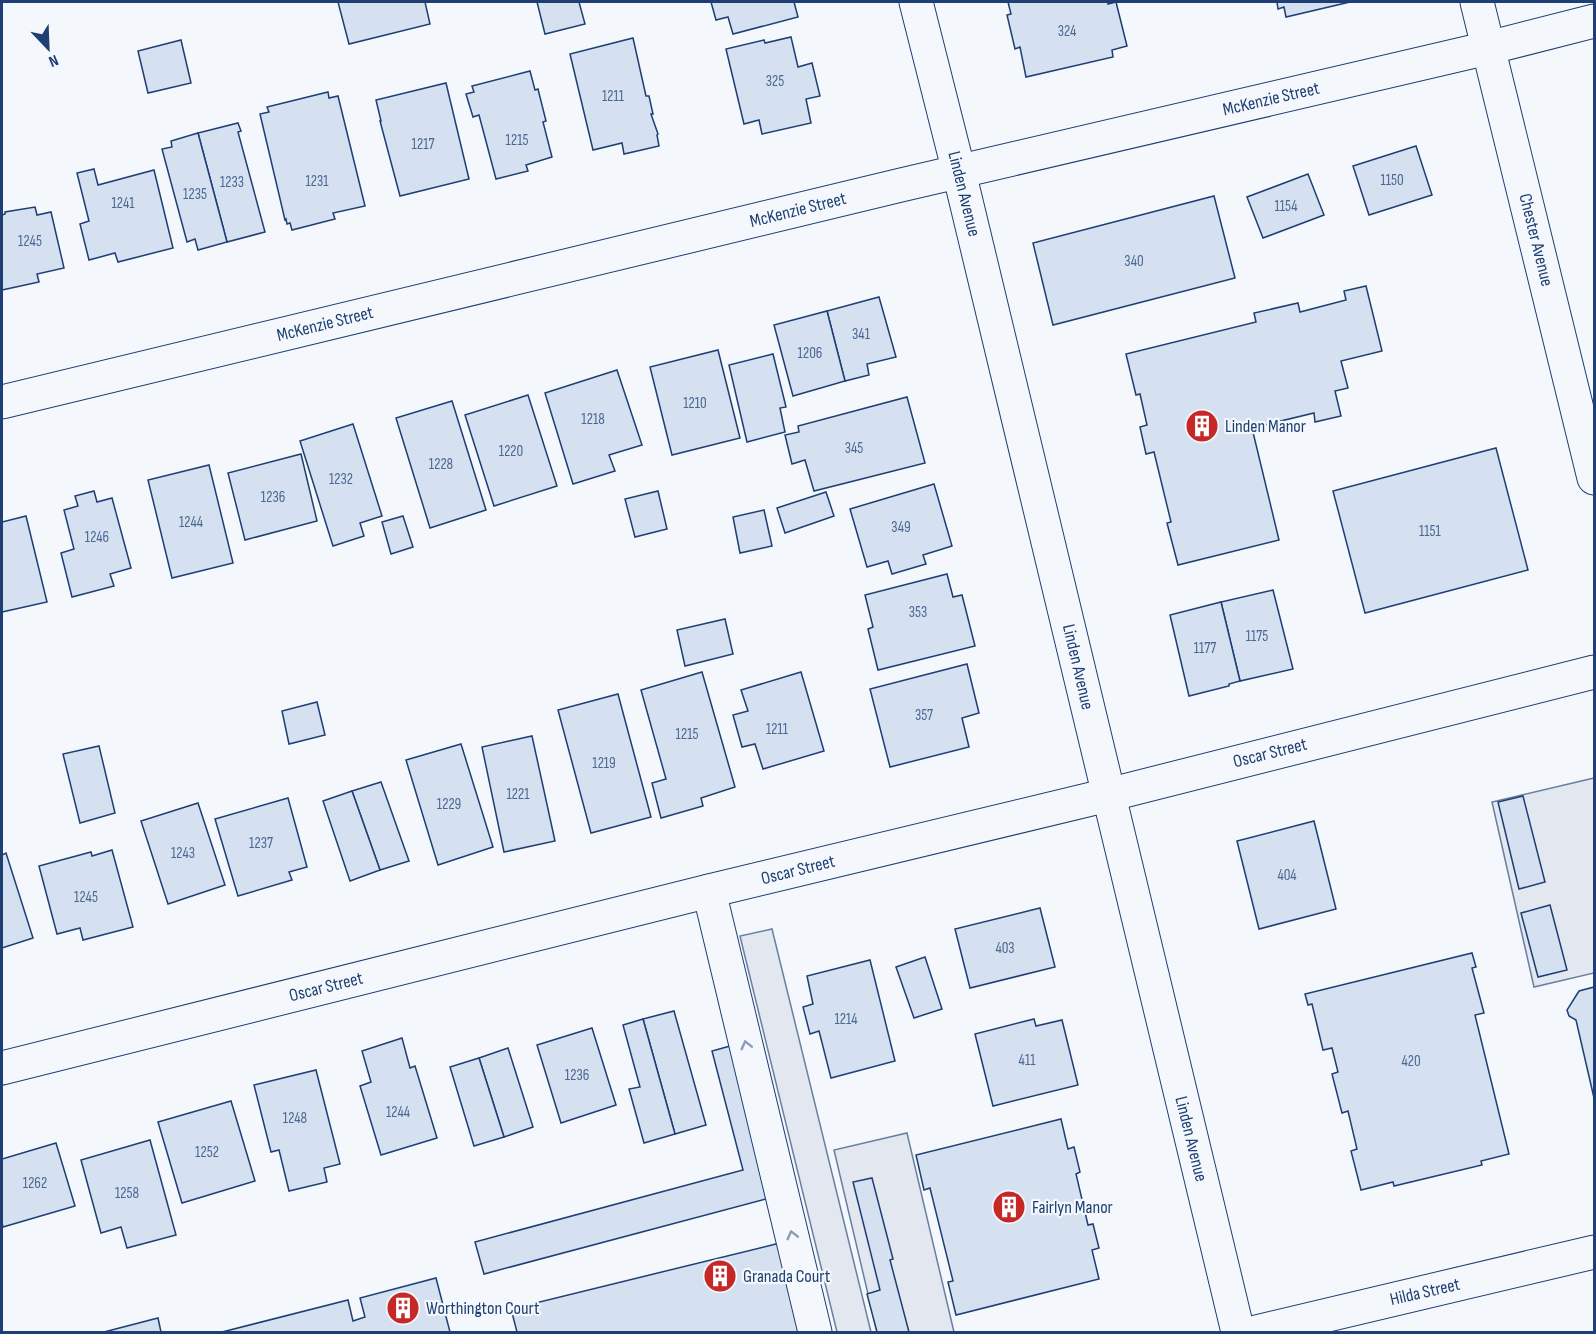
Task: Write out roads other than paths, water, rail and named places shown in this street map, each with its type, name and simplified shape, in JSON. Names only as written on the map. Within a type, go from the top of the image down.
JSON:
[{"type":"street","name":"Linden Avenue","points":[[916,2],[1238,1332]]},
{"type":"street","name":"Chester Avenue","points":[[1477,2],[1594,478]]},
{"type":"street","name":"McKenzie Street","points":[[2,402],[1594,21]]},
{"type":"street","name":"Oscar Street","points":[[2,1068],[709,891],[1108,795],[1594,672]]},
{"type":"street","points":[[709,891],[815,1332]]},
{"type":"street","name":"Hilda Street","points":[[1256,1332],[1594,1252]]},
{"type":"place","name":"Linden Manor","points":[[1202,426]]},
{"type":"place","name":"Fairlyn Manor","points":[[1009,1207]]},
{"type":"place","name":"Granada Court","points":[[720,1276]]},
{"type":"place","name":"Worthington Court","points":[[403,1308]]}]
